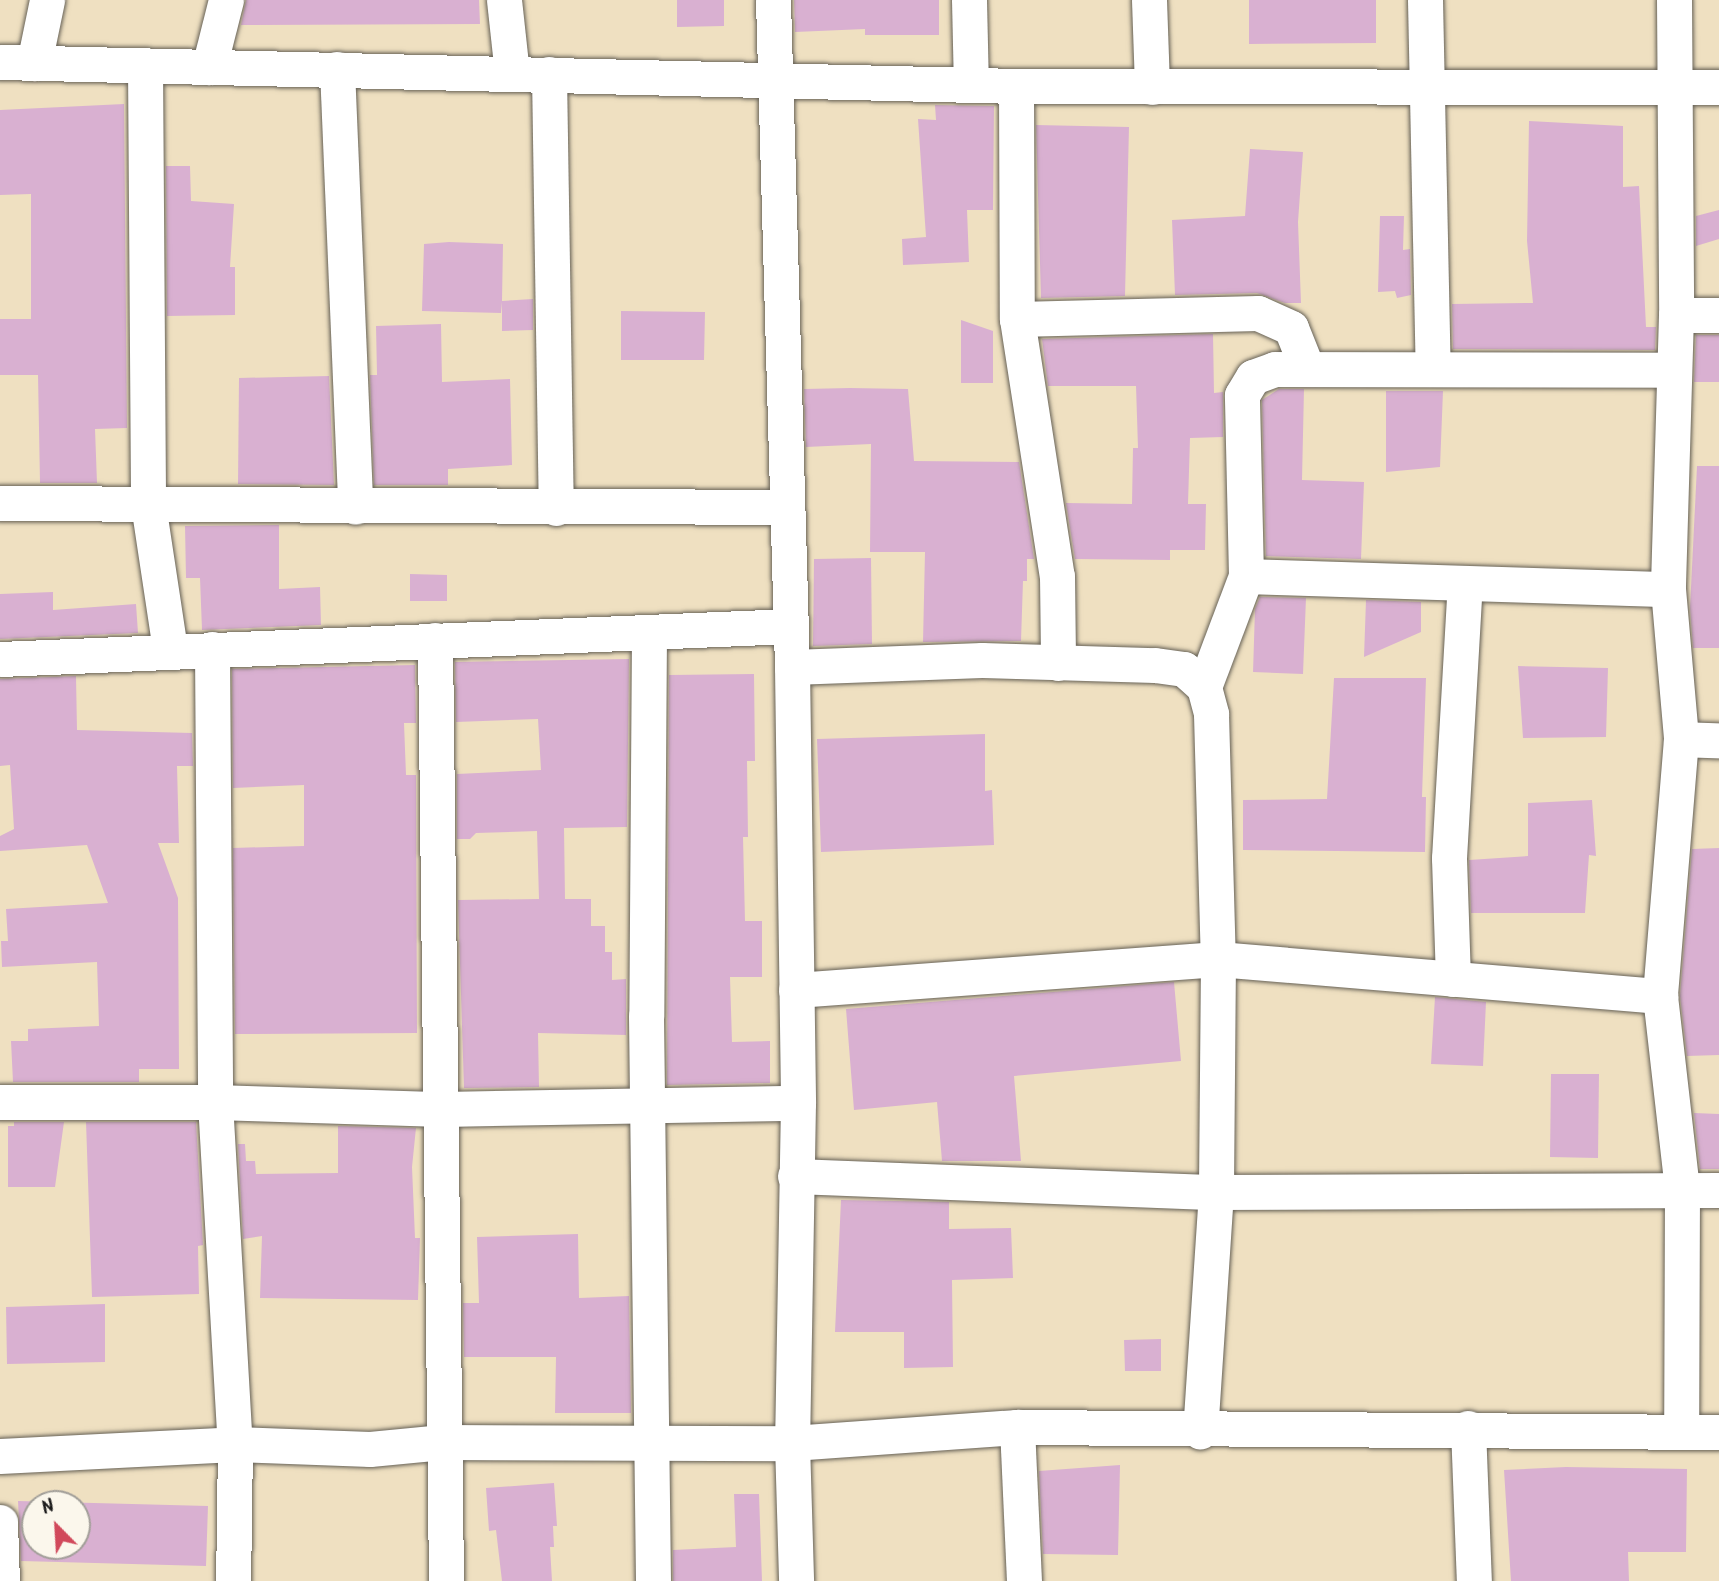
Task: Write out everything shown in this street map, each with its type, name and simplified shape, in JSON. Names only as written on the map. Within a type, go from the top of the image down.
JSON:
[{"type":"street","points":[[34,63],[47,0]]},
{"type":"street","points":[[209,67],[226,0]]},
{"type":"street","points":[[504,0],[512,74]]},
{"type":"street","points":[[773,0],[785,508],[792,667],[797,1103],[792,1443],[796,1581]]},
{"type":"street","points":[[969,0],[971,85]]},
{"type":"street","points":[[1149,0],[1152,87]]},
{"type":"street","points":[[1426,0],[1433,368]]},
{"type":"street","points":[[1674,0],[1671,87],[1676,315],[1668,589],[1681,740],[1660,996],[1682,1189],[1681,1431]]},
{"type":"street","points":[[0,62],[775,78],[1016,86],[1428,89],[1719,87]]},
{"type":"street","points":[[145,65],[148,504],[170,650]]},
{"type":"street","points":[[337,69],[355,507]]},
{"type":"street","points":[[548,74],[555,508]]},
{"type":"street","points":[[1016,86],[1017,318],[1057,576],[1058,663]]},
{"type":"street","points":[[1017,318],[1258,313],[1291,328],[1307,368]]},
{"type":"street","points":[[1676,315],[1719,315]]},
{"type":"street","points":[[1203,687],[1246,576],[1241,395],[1253,377],[1275,369],[1307,368],[1674,370]]},
{"type":"street","points":[[0,502],[355,507],[785,508]]},
{"type":"street","points":[[1246,576],[1668,589]]},
{"type":"street","points":[[1454,979],[1449,858],[1465,583]]},
{"type":"street","points":[[0,659],[790,626]]},
{"type":"street","points":[[649,632],[650,1444],[653,1581]]},
{"type":"street","points":[[435,640],[446,1581]]},
{"type":"street","points":[[212,649],[215,1102],[235,1444],[233,1581]]},
{"type":"street","points":[[792,667],[982,660],[1184,669],[1203,687],[1211,714],[1218,959],[1216,1192],[1200,1431]]},
{"type":"street","points":[[1681,740],[1719,740]]},
{"type":"street","points":[[796,990],[1218,959],[1660,996]]},
{"type":"street","points":[[0,1102],[215,1102],[442,1110],[797,1103]]},
{"type":"street","points":[[795,1176],[1216,1192],[1719,1190]]},
{"type":"street","points":[[0,1456],[235,1444],[370,1449],[443,1442],[792,1443],[1017,1427],[1200,1431],[1468,1428],[1719,1432]]},
{"type":"street","points":[[1017,1427],[1024,1581]]},
{"type":"street","points":[[1468,1428],[1474,1581]]},
{"type":"street","points":[[0,1522],[2,1581]]},
{"type":"building","points":[[246,0],[479,0],[480,24],[241,25]]},
{"type":"building","points":[[677,0],[724,0],[724,26],[677,27]]},
{"type":"building","points":[[794,0],[939,0],[939,35],[865,35],[865,29],[795,32]]},
{"type":"building","points":[[1249,0],[1376,0],[1376,43],[1249,44]]},
{"type":"building","points":[[124,104],[127,428],[95,429],[97,483],[40,483],[38,375],[0,375],[0,319],[31,319],[31,194],[0,195],[0,110]]},
{"type":"building","points":[[935,105],[994,106],[993,210],[967,210],[969,262],[903,265],[902,239],[926,237],[918,119],[936,120]]},
{"type":"building","points":[[1529,121],[1623,126],[1623,187],[1639,186],[1646,327],[1656,327],[1655,350],[1453,349],[1452,304],[1533,303],[1527,241]]},
{"type":"building","points":[[1036,125],[1129,127],[1125,296],[1041,298]]},
{"type":"building","points":[[1250,149],[1303,152],[1298,222],[1301,303],[1285,303],[1257,293],[1175,295],[1172,220],[1245,216]]},
{"type":"building","points":[[166,166],[190,166],[191,201],[234,204],[230,267],[235,267],[235,315],[167,316]]},
{"type":"building","points":[[1719,210],[1719,239],[1696,246],[1696,216]]},
{"type":"building","points":[[1380,216],[1404,216],[1403,250],[1410,249],[1411,295],[1397,298],[1395,291],[1378,292]]},
{"type":"building","points":[[424,244],[503,244],[502,301],[533,299],[533,330],[502,331],[502,302],[501,313],[422,311]]},
{"type":"building","points":[[621,311],[705,312],[704,360],[621,360]]},
{"type":"building","points":[[961,320],[993,331],[993,383],[961,383]]},
{"type":"building","points":[[441,324],[442,382],[510,379],[512,465],[448,469],[448,485],[374,485],[370,375],[377,375],[376,326]]},
{"type":"building","points":[[1213,334],[1214,393],[1223,392],[1223,437],[1190,438],[1188,504],[1206,504],[1205,550],[1170,550],[1170,560],[1075,559],[1066,503],[1132,504],[1133,448],[1138,448],[1136,386],[1048,386],[1042,339]]},
{"type":"building","points":[[1696,335],[1719,335],[1719,382],[1694,382]]},
{"type":"building","points":[[329,376],[334,485],[238,484],[239,378]]},
{"type":"building","points":[[804,389],[908,389],[914,461],[1019,462],[1034,559],[1027,559],[1027,581],[1023,581],[1021,641],[923,642],[925,552],[870,552],[871,444],[806,447]]},
{"type":"building","points":[[1279,389],[1304,389],[1302,480],[1364,482],[1361,559],[1266,556],[1262,400]]},
{"type":"building","points":[[1386,391],[1443,391],[1440,467],[1386,472]]},
{"type":"building","points":[[1697,466],[1719,466],[1719,648],[1693,648],[1690,608]]},
{"type":"building","points":[[279,525],[279,589],[320,587],[321,625],[202,630],[200,578],[186,578],[185,526]]},
{"type":"building","points":[[871,558],[872,644],[813,646],[814,559]]},
{"type":"building","points":[[410,574],[447,575],[447,601],[410,601]]},
{"type":"building","points":[[53,592],[53,610],[136,604],[138,633],[0,639],[0,594]]},
{"type":"building","points":[[1260,597],[1306,598],[1303,674],[1253,672],[1255,609]]},
{"type":"building","points":[[1366,600],[1421,602],[1421,632],[1364,657]]},
{"type":"building","points":[[629,659],[627,827],[564,828],[565,899],[591,899],[591,926],[605,926],[605,952],[612,952],[612,980],[626,979],[626,1035],[538,1033],[539,1087],[464,1088],[458,900],[539,899],[537,831],[476,833],[470,839],[457,839],[457,774],[541,770],[538,719],[456,722],[455,662]]},
{"type":"building","points":[[415,665],[416,723],[404,723],[406,775],[416,775],[417,1033],[235,1034],[233,848],[304,846],[304,785],[233,788],[232,669]]},
{"type":"building","points":[[1518,666],[1608,668],[1606,737],[1523,738]]},
{"type":"building","points":[[754,674],[755,761],[747,761],[748,837],[743,837],[745,921],[762,921],[762,977],[730,977],[732,1042],[770,1041],[770,1083],[667,1085],[669,675]]},
{"type":"building","points":[[76,676],[77,730],[192,733],[193,766],[177,766],[179,843],[158,843],[178,898],[179,1069],[139,1069],[139,1082],[13,1082],[11,1041],[28,1041],[28,1029],[99,1026],[97,962],[2,967],[1,941],[8,941],[6,909],[108,903],[87,845],[0,851],[0,836],[14,829],[10,765],[0,766],[0,679]]},
{"type":"building","points":[[1334,678],[1426,678],[1422,797],[1426,797],[1425,852],[1243,850],[1243,800],[1327,799]]},
{"type":"building","points":[[985,734],[985,791],[992,790],[994,845],[821,852],[817,739]]},
{"type":"building","points":[[1592,800],[1596,856],[1589,855],[1585,913],[1471,913],[1469,860],[1528,856],[1528,803]]},
{"type":"building","points":[[1719,848],[1719,1055],[1687,1056],[1680,996],[1692,849]]},
{"type":"building","points":[[1174,982],[1181,1061],[1014,1076],[1021,1161],[942,1161],[937,1102],[854,1110],[846,1009]]},
{"type":"building","points":[[1435,997],[1486,1002],[1483,1066],[1431,1064]]},
{"type":"building","points":[[1551,1074],[1599,1074],[1598,1158],[1550,1157]]},
{"type":"building","points":[[1694,1113],[1719,1114],[1719,1169],[1700,1169]]},
{"type":"building","points":[[14,1122],[64,1122],[55,1187],[8,1187],[8,1126],[14,1126]]},
{"type":"building","points":[[86,1122],[196,1122],[203,1245],[198,1246],[199,1294],[92,1297]]},
{"type":"building","points":[[338,1126],[416,1128],[412,1167],[415,1238],[420,1238],[418,1300],[260,1298],[262,1236],[243,1239],[238,1144],[245,1144],[246,1161],[255,1161],[256,1174],[338,1173]]},
{"type":"building","points":[[841,1200],[949,1202],[949,1229],[1011,1228],[1013,1278],[952,1280],[953,1367],[904,1368],[904,1332],[835,1332]]},
{"type":"building","points":[[578,1234],[579,1298],[629,1296],[631,1413],[555,1413],[556,1357],[464,1357],[463,1303],[479,1303],[477,1237]]},
{"type":"building","points":[[105,1304],[105,1362],[7,1364],[6,1307]]},
{"type":"building","points":[[1161,1339],[1161,1371],[1125,1371],[1124,1340]]},
{"type":"building","points":[[1120,1465],[1118,1555],[1043,1554],[1039,1471]]},
{"type":"building","points":[[1566,1467],[1687,1469],[1686,1552],[1628,1552],[1629,1581],[1511,1581],[1504,1470]]},
{"type":"building","points":[[554,1483],[557,1526],[553,1526],[554,1547],[550,1547],[552,1581],[502,1581],[496,1530],[489,1531],[486,1488]]},
{"type":"building","points":[[734,1494],[759,1494],[762,1581],[673,1581],[673,1550],[736,1547]]},
{"type":"building","points":[[18,1501],[21,1501],[21,1560],[91,1560],[91,1503],[208,1506],[206,1566],[21,1561]]}]
